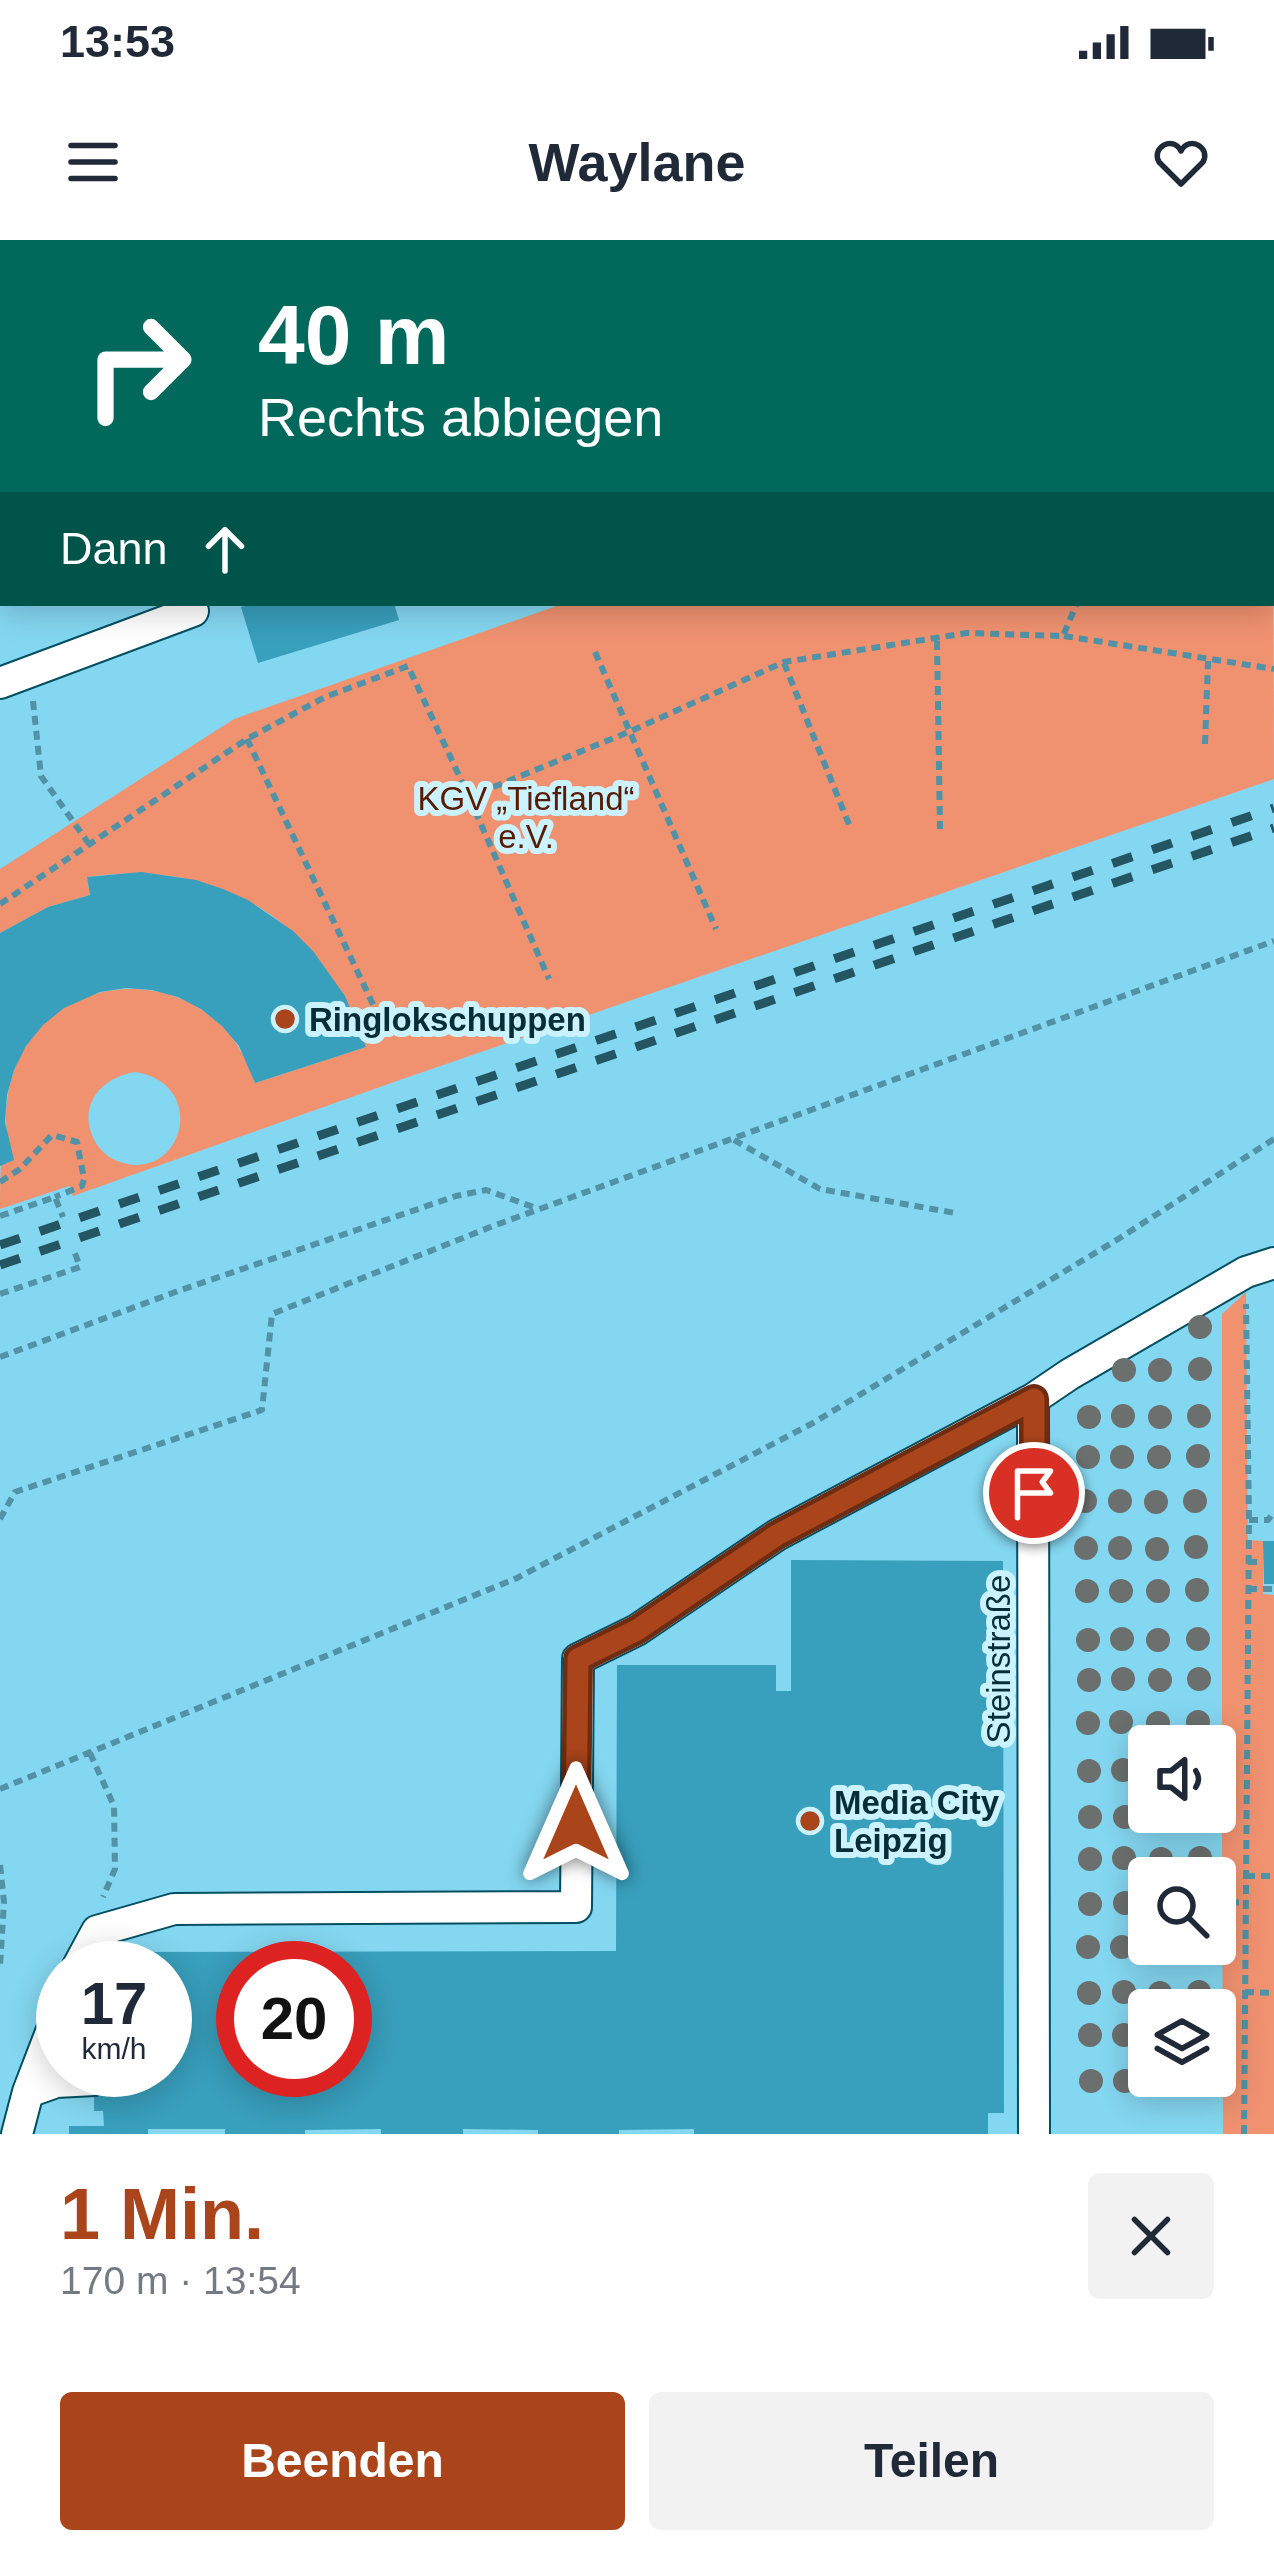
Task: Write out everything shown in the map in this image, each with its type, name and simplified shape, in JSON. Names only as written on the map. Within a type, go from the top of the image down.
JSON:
[{"type":"street","points":[[0,683],[194,611],[192,606]]},
{"type":"street","points":[[91,1941],[97,1931],[174,1909],[576,1907],[578,1659],[637,1630],[777,1535],[1034,1399],[1260,1267]]},
{"type":"street","name":"Steinstraße","points":[[1034,1399],[1034,2134]]},
{"type":"street","points":[[17,2134],[36,2071]]},
{"type":"street","points":[[28,2092],[36,2089]]},
{"type":"path","points":[[1063,636],[1076,606]]},
{"type":"path","points":[[469,796],[632,731],[784,662],[967,633],[1063,636],[1274,669]]},
{"type":"path","points":[[937,640],[940,829]]},
{"type":"path","points":[[595,652],[716,929]]},
{"type":"path","points":[[1205,744],[1208,661]]},
{"type":"path","points":[[784,662],[850,827]]},
{"type":"path","points":[[0,904],[248,739],[325,698],[409,666],[549,979]]},
{"type":"path","points":[[30,672],[41,776],[88,844]]},
{"type":"path","points":[[248,739],[379,1017]]},
{"type":"path","points":[[0,1519],[15,1492],[262,1411],[272,1314],[540,1209],[1274,941]]},
{"type":"path","points":[[0,1181],[52,1136],[77,1142],[82,1186],[0,1216]]},
{"type":"path","points":[[732,1139],[820,1189],[955,1213]]},
{"type":"path","points":[[0,1790],[517,1578],[813,1423],[1274,1139]]},
{"type":"path","points":[[0,1357],[456,1196],[485,1190],[540,1209]]},
{"type":"path","points":[[55,1197],[63,1217]]},
{"type":"path","points":[[0,1294],[80,1267],[73,1248]]},
{"type":"path","points":[[1244,2134],[1248,1562],[1260,1267]]},
{"type":"path","points":[[1249,1520],[1268,1520],[1274,1512]]},
{"type":"path","points":[[1248,1562],[1263,1562]]},
{"type":"path","points":[[1248,1589],[1274,1589]]},
{"type":"path","points":[[90,1753],[114,1806],[115,1869],[103,1897],[97,1931]]},
{"type":"path","points":[[0,1865],[4,1902],[0,1966]]},
{"type":"path","points":[[1246,1876],[1274,1876]]},
{"type":"path","points":[[1236,1902],[1245,1902]]},
{"type":"path","points":[[1245,1992],[1274,1993]]},
{"type":"green space","name":"KGV „Tiefland“ e.V.","points":[[556,606],[1273,606],[1274,779],[73,1196],[69,1186],[0,1209],[7,1100],[17,1064],[43,1024],[91,995],[147,990],[200,1009],[234,1040],[255,1083],[366,1047],[347,1003],[293,933],[260,908],[222,889],[135,873],[87,877],[90,895],[48,907],[0,933],[0,869],[234,719]],"holes":[[[136,1072],[159,1080],[173,1094],[180,1112],[179,1130],[159,1159],[142,1165],[120,1162],[98,1146],[91,1133],[89,1109],[111,1081]]]},
{"type":"green space","points":[[1246,1292],[1248,1540],[1263,1541],[1263,1594],[1274,1595],[1274,2134],[1223,2134],[1223,2097],[1236,2097],[1236,1989],[1223,1989],[1222,1965],[1236,1965],[1236,1857],[1222,1857],[1222,1833],[1236,1833],[1236,1725],[1222,1725],[1222,1314]]},
{"type":"building","points":[[395,606],[399,620],[258,663],[241,607]]},
{"type":"building","name":"Ringlokschuppen","points":[[141,872],[223,889],[293,931],[345,996],[366,1047],[255,1083],[239,1046],[201,1009],[152,990],[100,992],[64,1008],[26,1046],[7,1095],[5,1122],[14,1160],[0,1166],[0,933],[48,907],[90,895],[87,877]]},
{"type":"building","points":[[1263,1541],[1274,1541],[1274,1584],[1264,1584]]},
{"type":"building","name":"Media City Leipzig","points":[[791,1560],[1003,1561],[1004,2113],[988,2113],[988,2134],[694,2134],[694,2129],[538,2134],[538,2130],[463,2129],[463,2134],[381,2134],[381,2129],[225,2134],[225,2129],[148,2129],[148,2134],[69,2134],[69,2126],[104,2126],[103,2111],[94,2111],[94,2097],[192,2097],[192,1952],[216,1952],[216,2097],[372,2097],[372,1951],[616,1951],[617,1665],[776,1665],[776,1691],[791,1691]]},
{"type":"railway","points":[[0,1245],[1274,808]]},
{"type":"railway","points":[[0,1265],[1274,828]]},
{"type":"place","name":"Ringlokschuppen","points":[[285,1019]]},
{"type":"place","name":"Media City Leipzig","points":[[810,1821]]},
{"type":"route","points":[[576,1824],[578,1659],[637,1630],[777,1535],[1034,1399],[1034,1493]]}]
